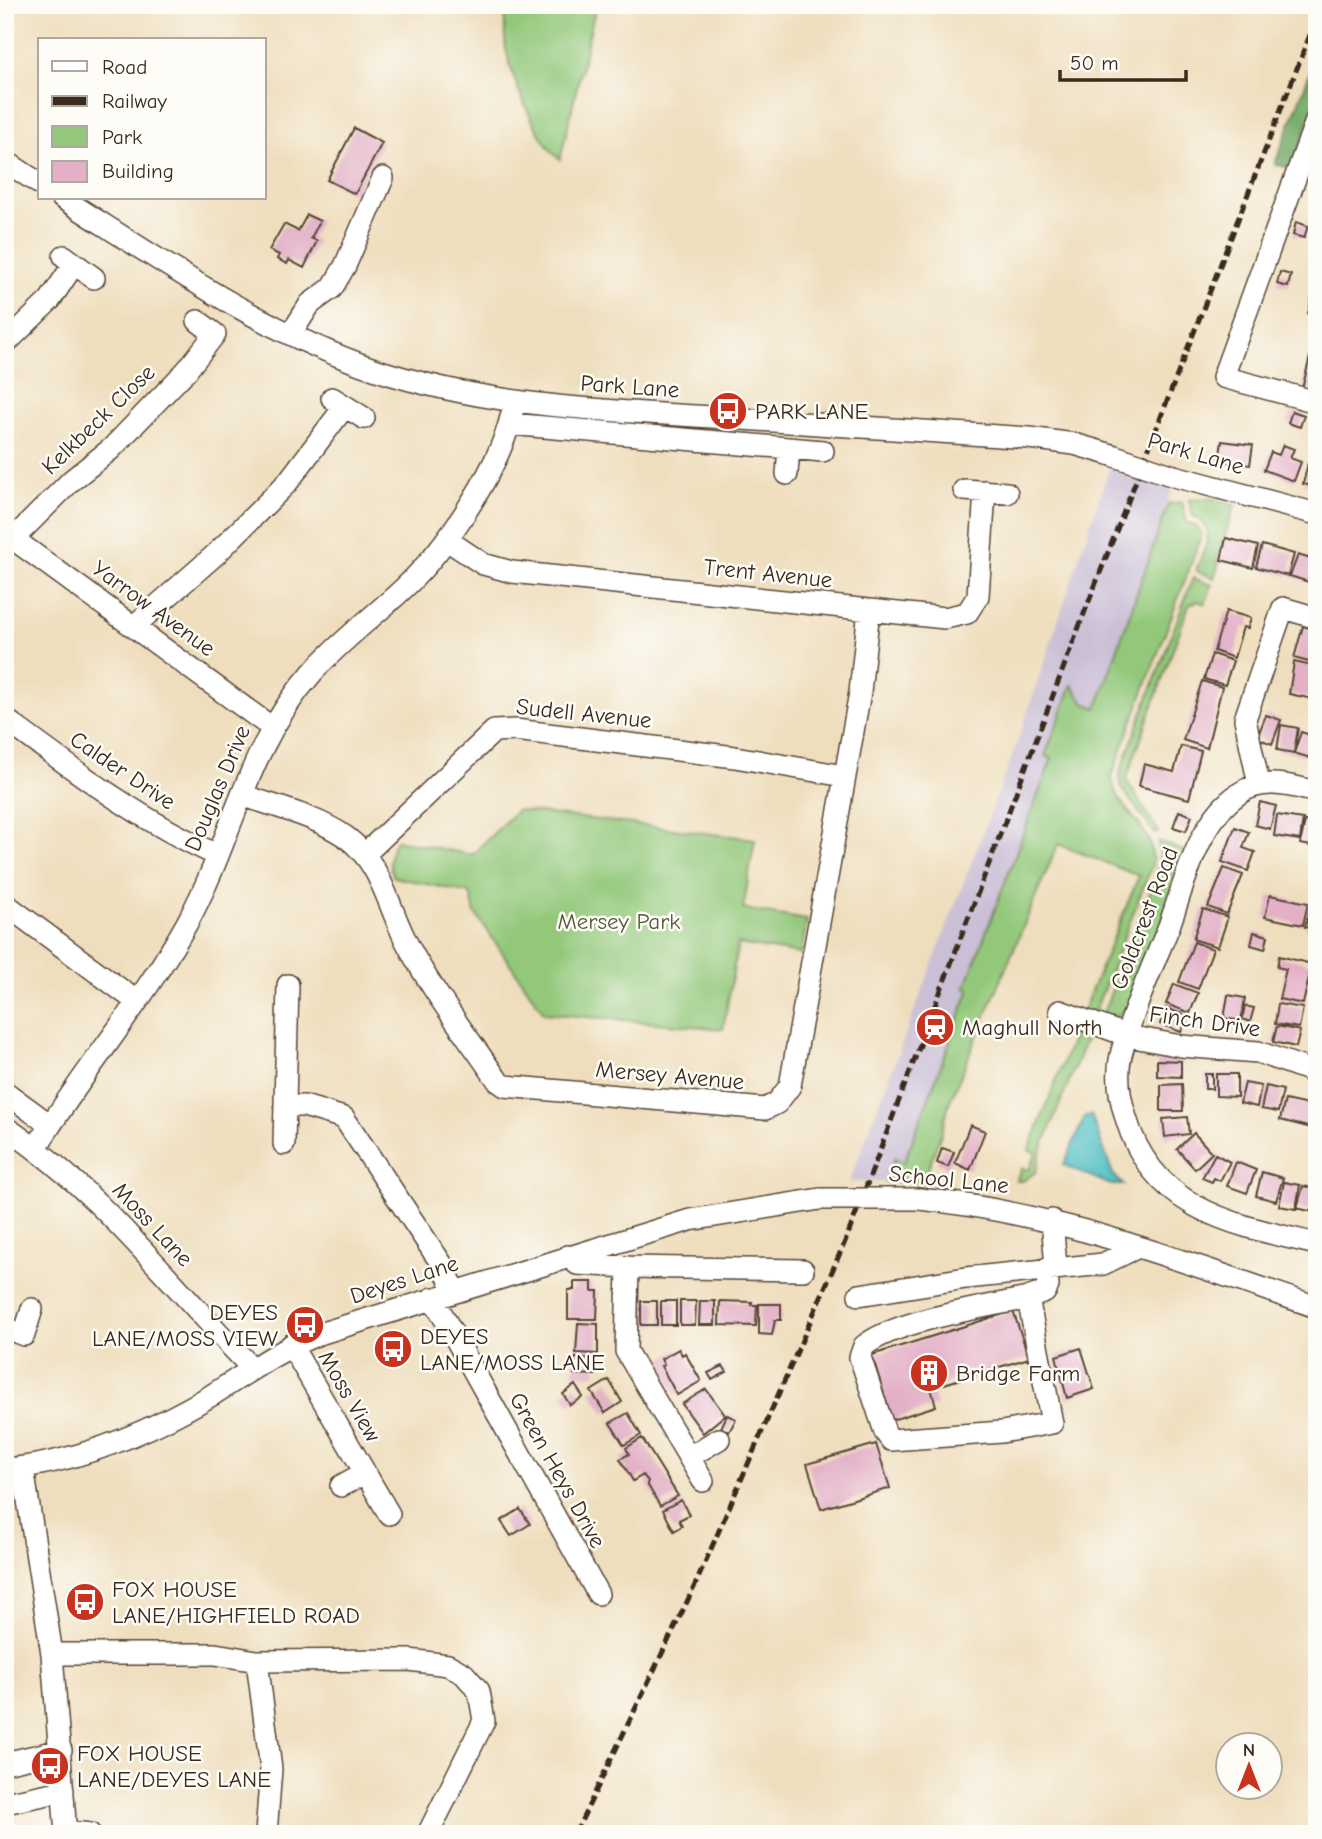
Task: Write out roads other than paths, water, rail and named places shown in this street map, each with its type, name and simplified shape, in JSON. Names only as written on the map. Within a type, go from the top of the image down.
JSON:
[{"type":"street","points":[[1317,118],[1223,377],[1317,402]]},
{"type":"street","points":[[5,162],[38,183]]},
{"type":"street","points":[[291,334],[310,304],[332,288],[345,266],[383,178]]},
{"type":"street","name":"Park Lane","points":[[65,200],[228,301],[291,334],[396,376],[514,401],[630,412],[1040,439],[1074,444],[1174,475],[1317,514]]},
{"type":"street","points":[[5,344],[50,300],[69,259],[94,278]]},
{"type":"street","name":"Kelkbeck Close","points":[[9,536],[111,449],[187,370],[215,333]]},
{"type":"street","name":"Douglas Drive","points":[[36,1148],[188,920],[271,727],[318,666],[402,590],[447,540],[487,473],[509,424],[514,401]]},
{"type":"street","points":[[134,626],[216,554],[271,500],[339,402],[364,418]]},
{"type":"street","name":"Park Lane","points":[[509,424],[822,451]]},
{"type":"street","points":[[787,474],[789,448]]},
{"type":"street","name":"Trent Avenue","points":[[447,540],[482,564],[512,572],[945,618],[967,613],[978,596],[974,491],[1007,493]]},
{"type":"street","name":"Yarrow Avenue","points":[[9,536],[271,727]]},
{"type":"street","points":[[1317,618],[1283,608],[1247,709],[1245,730],[1259,785],[1278,784],[1317,792]]},
{"type":"street","name":"Mersey Avenue","points":[[242,795],[318,822],[346,837],[365,854],[390,896],[408,946],[498,1081],[505,1086],[765,1109],[777,1103],[790,1086],[860,692],[869,610]]},
{"type":"street","name":"Calder Drive","points":[[5,719],[121,805],[174,836],[217,855]]},
{"type":"street","name":"Sudell Avenue","points":[[365,854],[494,731],[515,730],[735,757],[844,776]]},
{"type":"street","name":"Goldcrest Road","points":[[1259,785],[1231,800],[1207,829],[1120,1057],[1123,1109],[1136,1146],[1158,1178],[1181,1198],[1211,1216],[1250,1230],[1317,1244]]},
{"type":"street","points":[[5,904],[136,1001]]},
{"type":"street","points":[[284,1144],[288,985]]},
{"type":"street","name":"Finch Drive","points":[[1060,1012],[1128,1036],[1181,1046],[1258,1052],[1316,1071]]},
{"type":"street","points":[[5,1092],[50,1125]]},
{"type":"street","points":[[285,1106],[304,1107],[344,1118],[442,1263],[455,1290]]},
{"type":"street","name":"Moss Lane","points":[[5,1127],[36,1148],[119,1223],[253,1369]]},
{"type":"street","name":"School Lane","points":[[568,1256],[690,1220],[820,1199],[919,1199],[997,1209],[1052,1220],[1317,1307]]},
{"type":"street","points":[[1028,1298],[1052,1423],[1041,1427],[977,1434],[891,1440],[860,1357],[864,1346],[910,1326],[1045,1292],[1052,1268],[1052,1220]]},
{"type":"street","points":[[859,1295],[1052,1268],[1103,1264],[1138,1247]]},
{"type":"street","points":[[568,1256],[577,1264],[803,1270]]},
{"type":"street","name":"Deyes Lane","points":[[14,1468],[138,1433],[175,1416],[291,1345],[455,1290],[568,1256]]},
{"type":"street","points":[[628,1267],[626,1351],[703,1480]]},
{"type":"street","name":"Green Heys Drive","points":[[433,1298],[598,1594]]},
{"type":"street","points":[[5,1328],[24,1335],[32,1308]]},
{"type":"street","name":"Moss View","points":[[291,1345],[389,1514]]},
{"type":"street","points":[[689,1457],[719,1439]]},
{"type":"street","points":[[14,1468],[52,1654],[66,1832],[90,1834]]},
{"type":"street","name":"Moss View","points":[[341,1486],[364,1473]]},
{"type":"street","points":[[52,1654],[215,1654],[257,1661],[433,1661],[464,1674],[481,1697],[484,1721],[428,1834]]},
{"type":"street","points":[[257,1661],[271,1769],[266,1834]]},
{"type":"street","points":[[5,1763],[61,1750]]},
{"type":"street","points":[[5,1803],[63,1791]]},
{"type":"water","points":[[1091,1115],[1113,1174],[1123,1185],[1111,1185],[1064,1165],[1085,1116]]},
{"type":"railway","points":[[575,1834],[697,1581],[847,1237],[1082,619],[1317,17]]},
{"type":"place","name":"PARK LANE","points":[[728,411]]},
{"type":"place","name":"Maghull North","points":[[935,1027]]},
{"type":"place","name":"DEYES LANE/MOSS VIEW","points":[[305,1325]]},
{"type":"place","name":"DEYES LANE/MOSS LANE","points":[[393,1349]]},
{"type":"place","name":"Bridge Farm","points":[[929,1373]]},
{"type":"place","name":"FOX HOUSE LANE/HIGHFIELD ROAD","points":[[85,1602]]},
{"type":"place","name":"FOX HOUSE LANE/DEYES LANE","points":[[50,1766]]},
{"type":"park label","name":"Mersey Park","points":[[619,921]]}]
